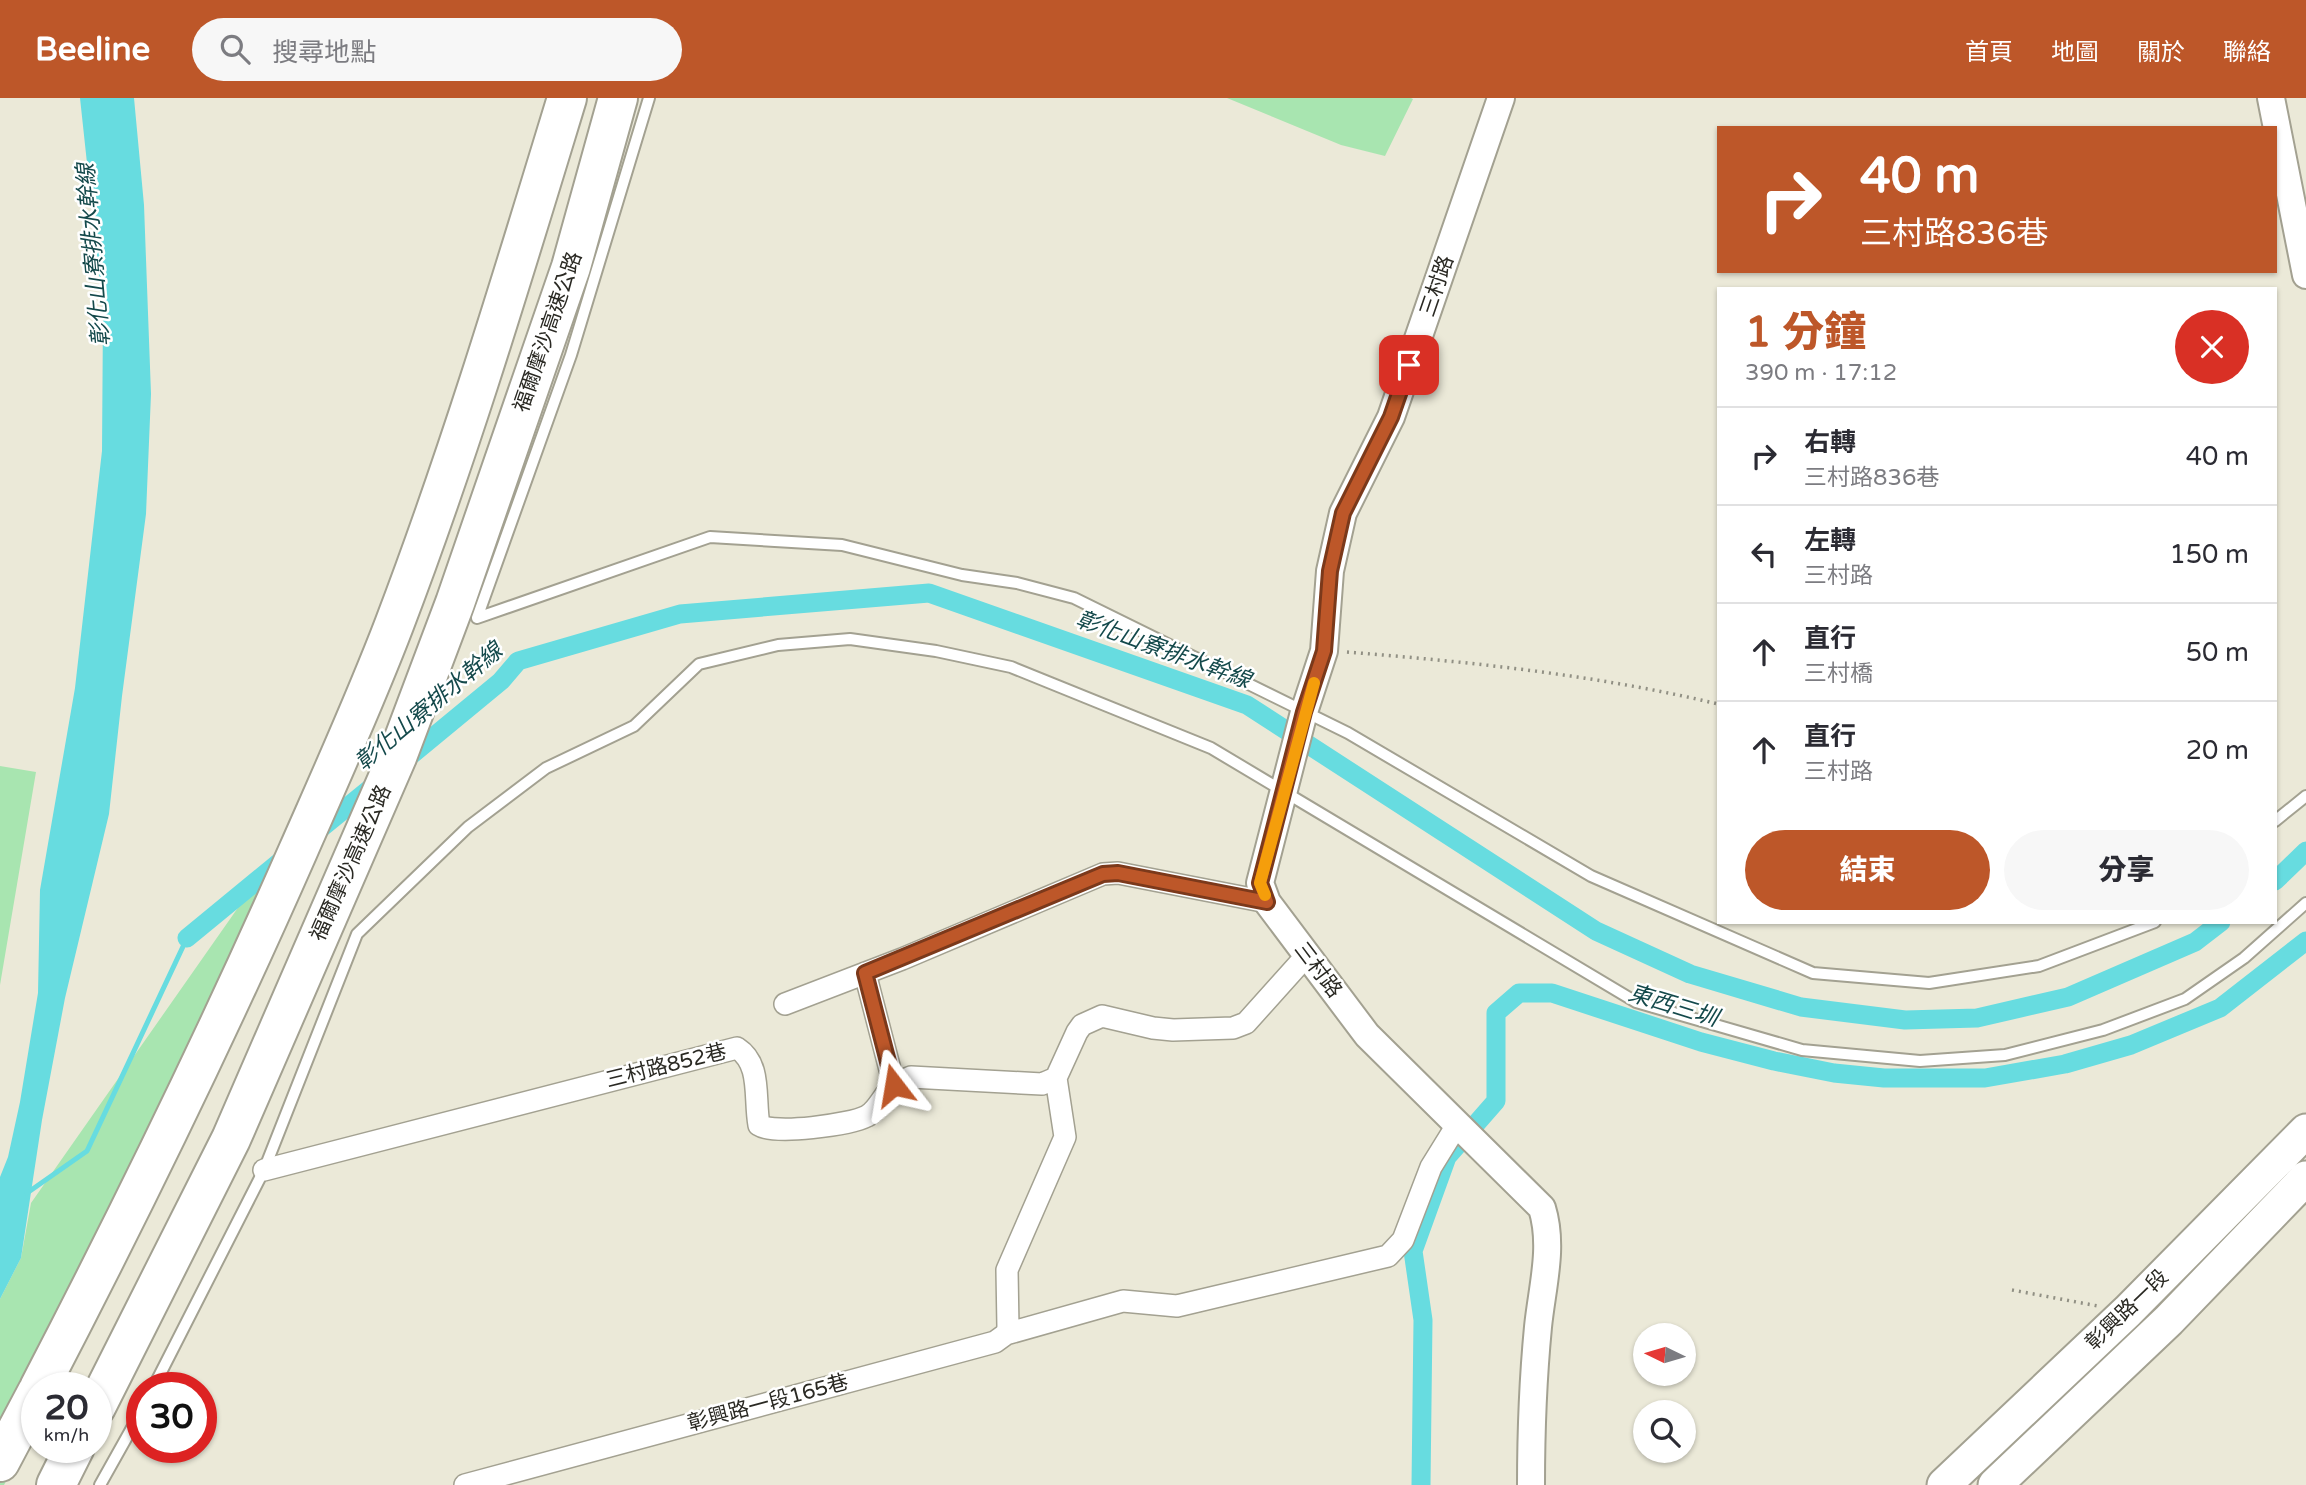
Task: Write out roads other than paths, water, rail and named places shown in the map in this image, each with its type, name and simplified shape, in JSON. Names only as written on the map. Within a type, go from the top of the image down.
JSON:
[{"type":"highway","points":[[47,1372],[128,1218],[261,934],[394,627],[447,482],[498,328],[567,98]]},
{"type":"highway","name":"福爾摩沙高速公路","points":[[112,1375],[231,1139],[397,757],[454,603],[571,267],[618,98]]},
{"type":"highway","points":[[0,1462],[21,1422]]},
{"type":"highway","points":[[56,1485],[67,1463]]},
{"type":"main road","name":"彰興路一段","points":[[1944,1485],[2128,1311],[2306,1131]]},
{"type":"main road","name":"彰興路一段","points":[[1995,1485],[2169,1320],[2306,1178]]},
{"type":"street","name":"三村路","points":[[1287,785],[1304,712],[1324,651],[1330,571],[1343,513],[1391,417],[1501,98]]},
{"type":"street","points":[[2271,98],[2277,126]]},
{"type":"street","points":[[2277,128],[2306,275]]},
{"type":"street","points":[[1267,902],[1260,883],[1287,785]]},
{"type":"street","points":[[785,1004],[1103,874],[1118,873],[1267,902]]},
{"type":"street","name":"三村路","points":[[1267,902],[1367,1035],[1542,1208],[1548,1226],[1547,1256],[1538,1328],[1531,1485]]},
{"type":"street","points":[[1006,1334],[1007,1270],[1065,1137],[1056,1078],[1077,1032],[1092,1019],[1102,1016],[1173,1030],[1233,1028],[1246,1023],[1307,956]]},
{"type":"street","points":[[865,973],[894,1085],[911,1077],[1042,1084],[1056,1078]]},
{"type":"street","name":"三村路852巷","points":[[264,1170],[737,1048],[749,1056],[754,1071],[759,1125],[766,1129],[794,1129],[858,1120],[870,1115],[894,1085]]},
{"type":"street","name":"彰興路一段165巷","points":[[465,1485],[995,1342],[1006,1334],[1124,1301],[1177,1306],[1388,1256],[1403,1240],[1431,1167],[1460,1127]]},
{"type":"lane","points":[[649,98],[571,355],[477,618],[710,537],[842,545],[962,575],[1017,583],[1073,598],[1348,733],[1591,876],[1813,973],[1929,983],[2039,966],[2150,924]]},
{"type":"lane","points":[[161,1372],[264,1170],[357,934],[468,827],[546,768],[634,726],[699,664],[778,645],[850,639],[936,651],[999,664],[1211,748],[1287,785],[1636,1002],[1802,1050],[1920,1062],[2005,1055],[2103,1030],[2185,999],[2244,958],[2306,902]]},
{"type":"lane","points":[[2277,819],[2306,796]]},
{"type":"lane","points":[[100,1485],[126,1439]]},
{"type":"water","points":[[80,98],[134,98],[144,205],[151,394],[146,514],[109,814],[65,998],[42,1120],[21,1258],[0,1299],[0,1177],[8,1157],[20,1102],[38,993],[40,890],[75,688],[102,451],[103,312]]},
{"type":"waterway","name":"彰化山寮排水幹線","points":[[404,761],[501,681],[518,661],[680,614],[929,593],[1247,705],[1596,931],[1690,974],[1801,1007],[1905,1020],[1977,1018],[2068,997],[2195,942],[2218,924]]},
{"type":"waterway","name":"彰化山寮排水幹線","points":[[314,834],[378,782]]},
{"type":"waterway","name":"彰化山寮排水幹線","points":[[2277,879],[2306,851]]},
{"type":"waterway","name":"彰化山寮排水幹線","points":[[187,938],[288,855]]},
{"type":"waterway","points":[[27,1193],[87,1151],[187,938]]},
{"type":"waterway","name":"東西三圳","points":[[1421,1485],[1423,1320],[1413,1251],[1447,1157],[1496,1101],[1496,1013],[1519,993],[1552,993],[1701,1042],[1834,1073],[1884,1078],[1985,1078],[2065,1064],[2131,1045],[2220,1008],[2306,941]]}]
